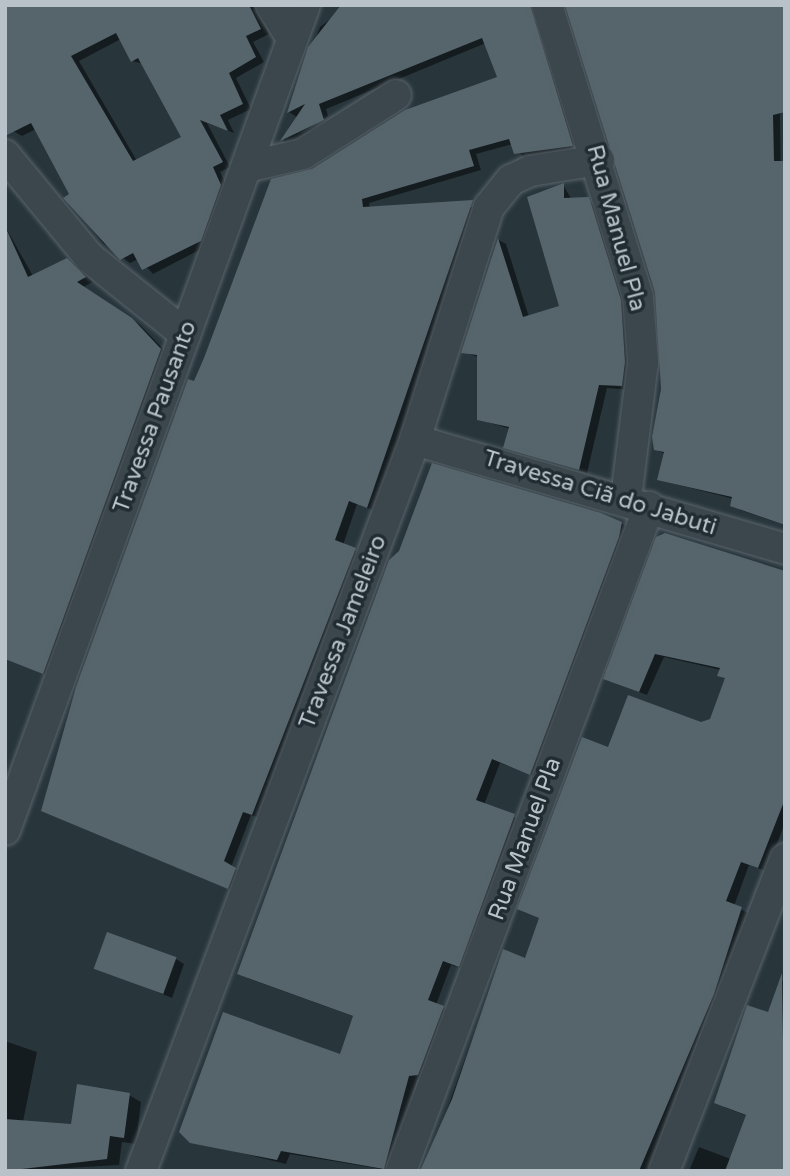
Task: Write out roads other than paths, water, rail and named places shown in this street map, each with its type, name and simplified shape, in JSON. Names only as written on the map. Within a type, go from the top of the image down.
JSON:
[{"type":"street","points":[[271,5],[292,39]]},
{"type":"street","name":"Travessa Pausanto","points":[[5,830],[305,5]]},
{"type":"street","name":"Rua Manuel Pla","points":[[401,1171],[637,503],[642,328],[599,160],[547,5]]},
{"type":"street","points":[[247,167],[303,154],[396,95]]},
{"type":"street","points":[[5,155],[90,258],[185,334]]},
{"type":"street","name":"Travessa Jameleiro","points":[[141,1171],[415,440],[489,206],[511,180],[530,171],[599,160]]},
{"type":"street","name":"Travessa Ciã do Jabuti","points":[[415,440],[637,503],[785,549]]},
{"type":"street","points":[[664,1171],[785,859]]}]
